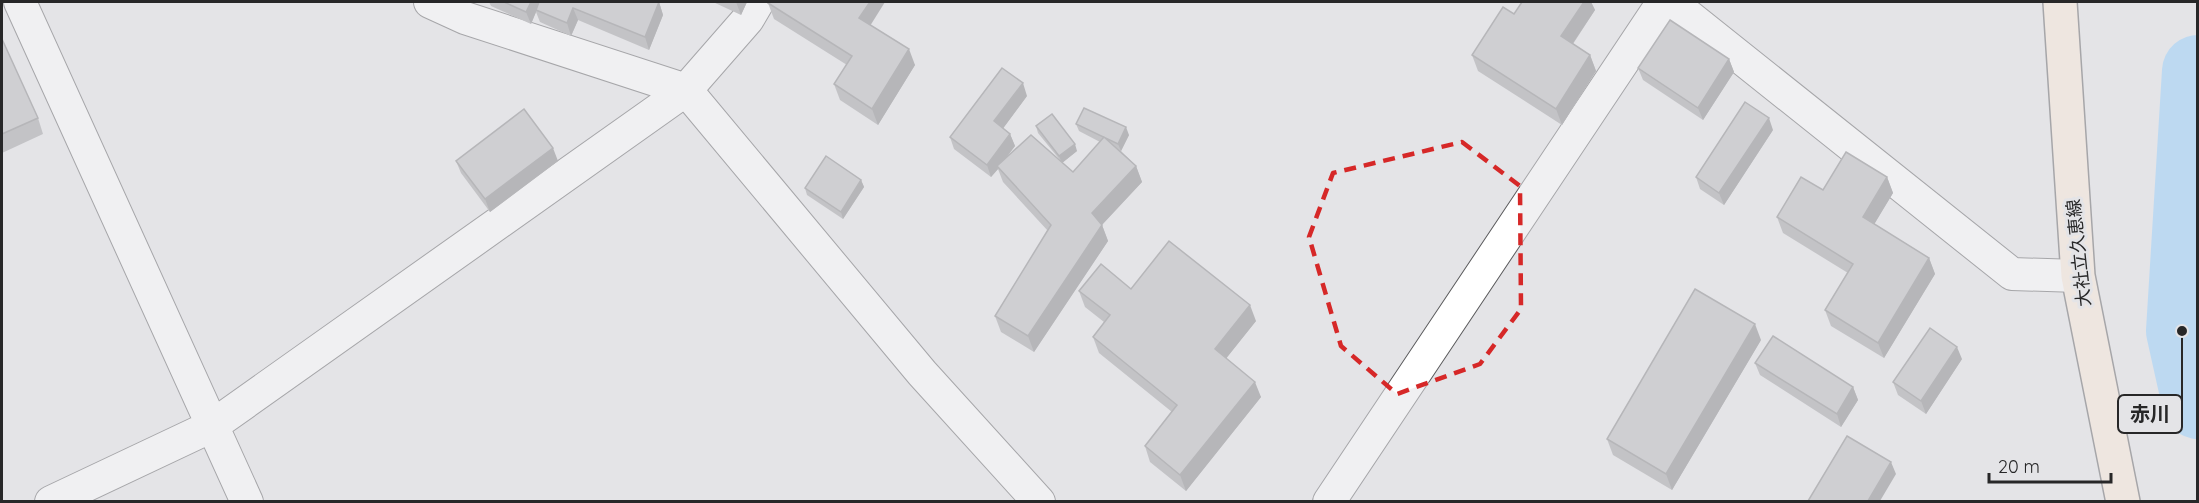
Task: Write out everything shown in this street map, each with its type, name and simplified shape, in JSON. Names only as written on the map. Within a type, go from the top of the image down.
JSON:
[{"type":"main road","name":"大社立久恵線","points":[[2060,2],[2078,276],[2123,501]]},
{"type":"street","points":[[20,2],[247,501]]},
{"type":"street","points":[[429,2],[465,18],[687,90],[922,373],[1039,501]]},
{"type":"street","points":[[51,501],[212,426],[687,90],[748,19],[758,2]]},
{"type":"street","points":[[1329,501],[1663,2]]},
{"type":"street","points":[[1671,2],[2012,274],[2078,276]]},
{"type":"highlighted area","points":[[1462,142],[1520,186],[1521,309],[1480,364],[1397,394],[1341,346],[1309,237],[1333,173]]},
{"type":"building","points":[[504,2],[531,2],[526,12]]},
{"type":"building","points":[[539,2],[659,2],[645,37],[573,8],[567,23],[536,10]]},
{"type":"building","points":[[769,2],[870,2],[859,18],[909,49],[872,109],[834,84],[852,56]]},
{"type":"building","points":[[1522,2],[1584,2],[1561,36],[1590,55],[1556,109],[1472,55],[1503,7],[1514,14]]},
{"type":"building","points":[[1670,20],[1729,59],[1698,108],[1638,68]]},
{"type":"building","points":[[2,39],[38,118],[2,134]]},
{"type":"building","points":[[1002,68],[1023,83],[994,121],[1010,134],[987,165],[950,137]]},
{"type":"building","points":[[1745,102],[1769,118],[1719,193],[1696,177]]},
{"type":"building","points":[[1084,108],[1126,127],[1118,144],[1076,124]]},
{"type":"building","points":[[524,109],[553,148],[485,199],[456,161]]},
{"type":"building","points":[[1052,114],[1075,144],[1059,156],[1036,126]]},
{"type":"building","points":[[1031,135],[1073,172],[1104,137],[1136,166],[1092,213],[1102,225],[1028,336],[995,316],[1051,225],[997,166]]},
{"type":"building","points":[[1846,152],[1887,177],[1863,217],[1929,258],[1878,343],[1825,310],[1853,264],[1777,217],[1801,177],[1823,190]]},
{"type":"building","points":[[826,156],[861,180],[841,212],[805,188]]},
{"type":"building","points":[[1169,241],[1250,305],[1215,349],[1255,382],[1180,475],[1145,446],[1177,405],[1093,337],[1110,315],[1079,291],[1101,264],[1131,289]]},
{"type":"building","points":[[1695,289],[1755,324],[1666,474],[1607,439]]},
{"type":"building","points":[[1930,328],[1957,347],[1921,401],[1893,382]]},
{"type":"building","points":[[1773,336],[1853,387],[1837,414],[1755,363]]},
{"type":"building","points":[[1847,436],[1891,462],[1868,501],[1808,501]]},
{"type":"waterway","points":[[2198,71],[2182,331],[2198,403]]},
{"type":"place","name":"赤川","points":[[2182,331]]}]
